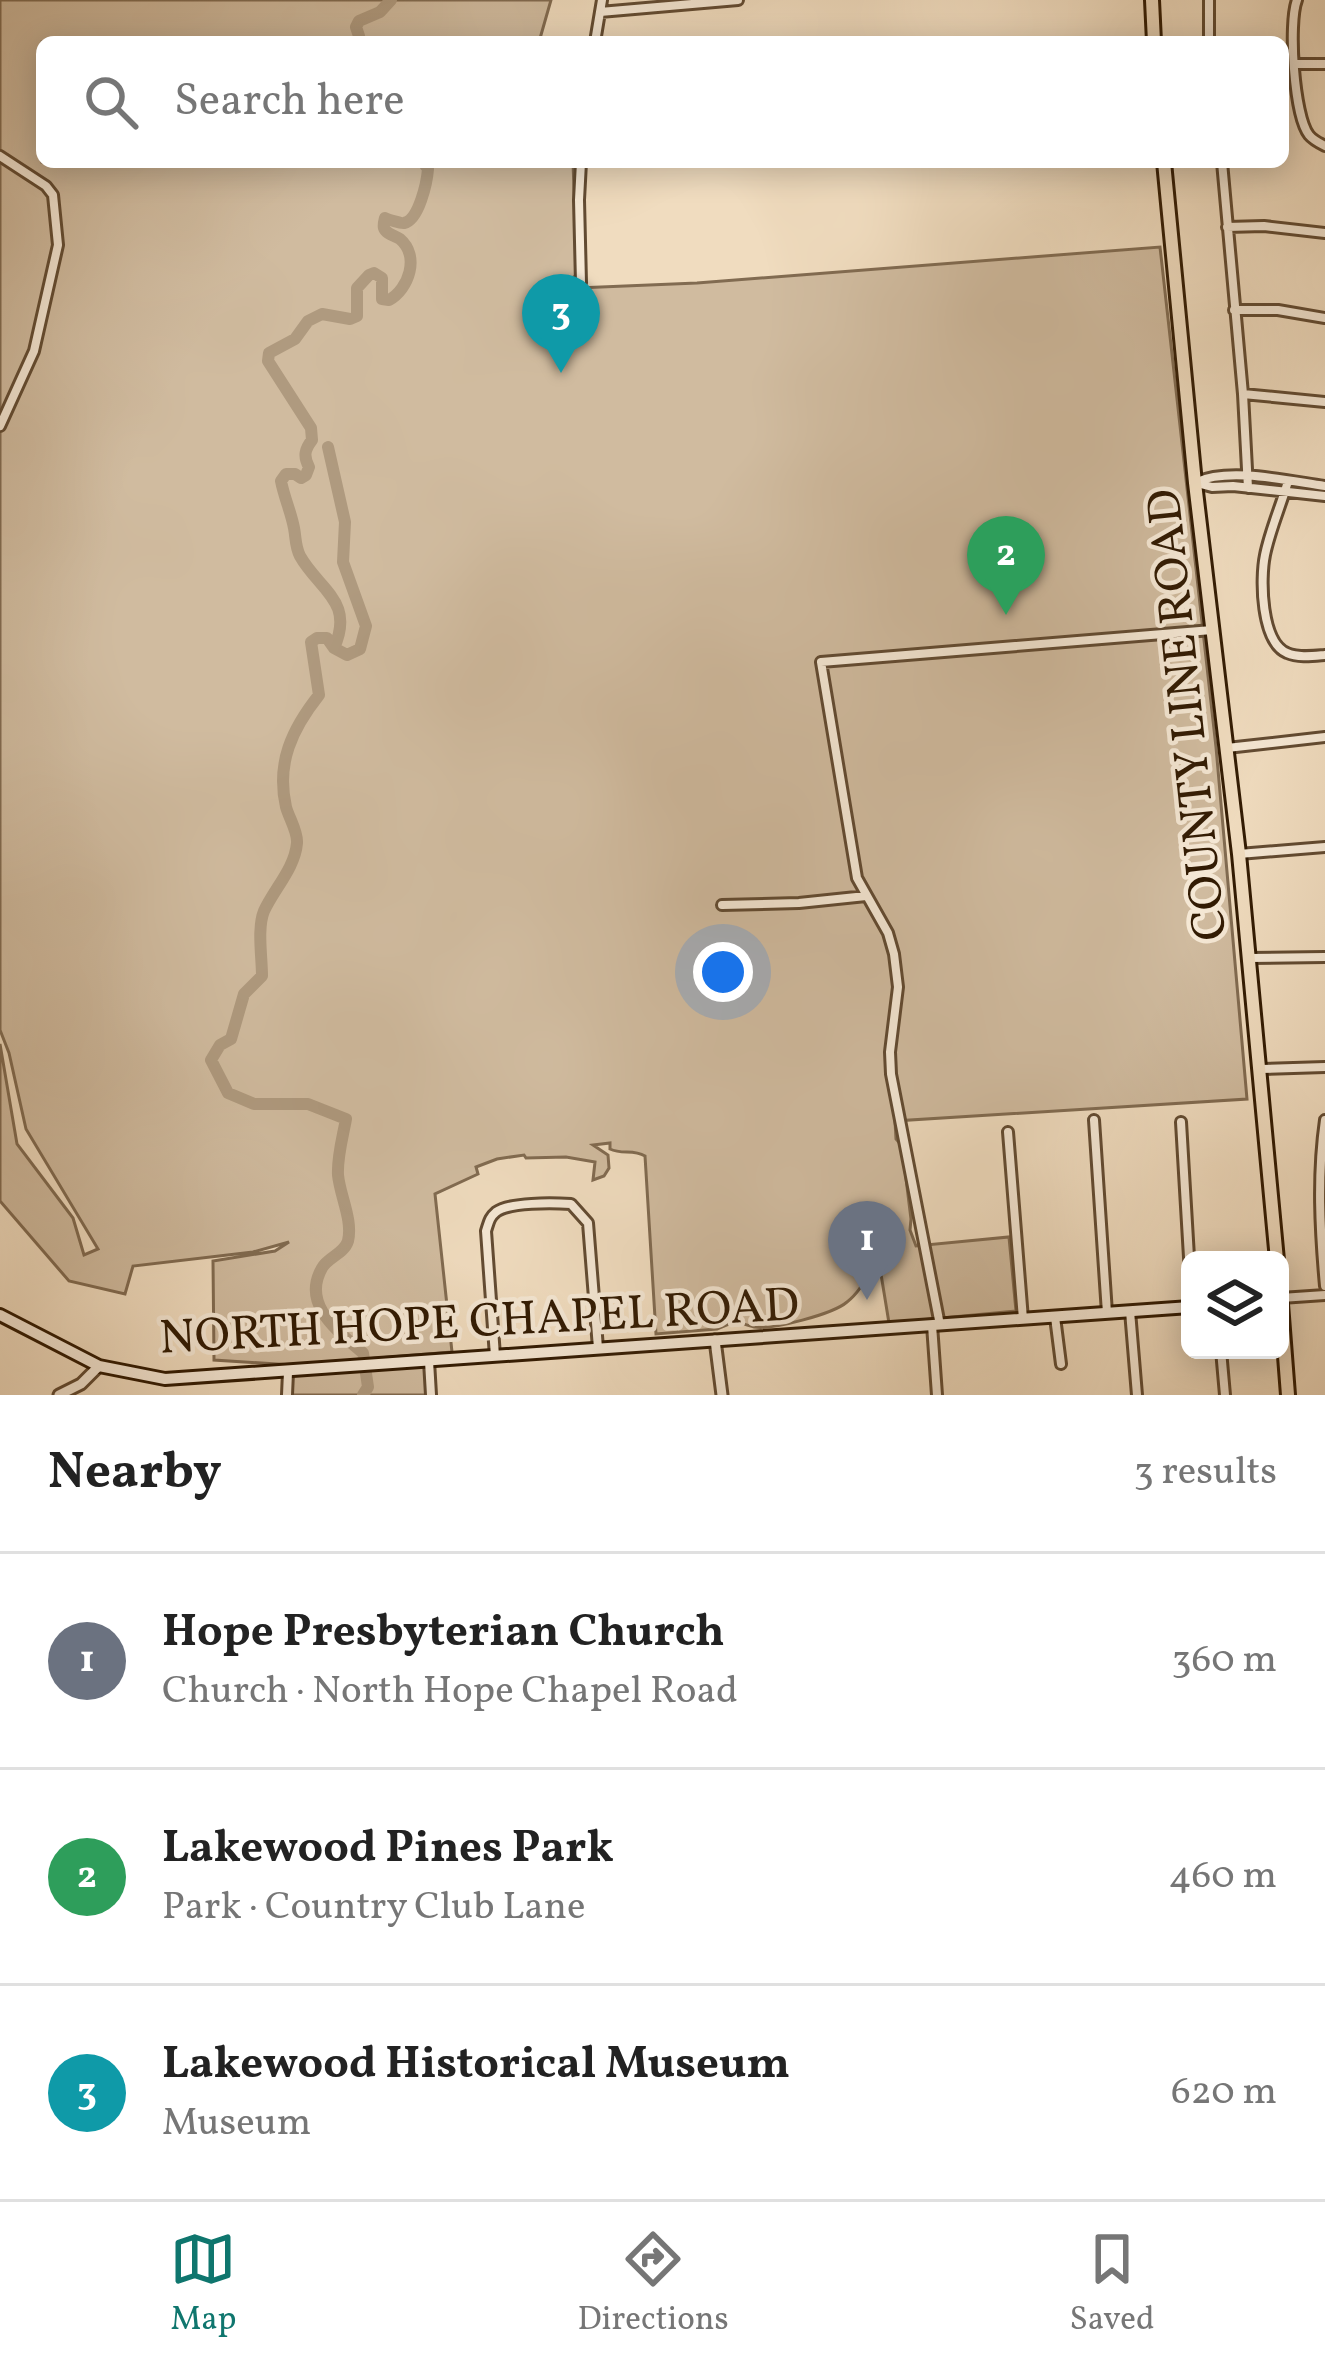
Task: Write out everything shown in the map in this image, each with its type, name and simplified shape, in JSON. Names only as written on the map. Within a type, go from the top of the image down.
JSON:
[{"type":"main road","points":[[1156,36],[1158,2]]},
{"type":"main road","name":"COUNTY LINE ROAD","points":[[1165,168],[1195,483],[1239,854],[1276,1251]]},
{"type":"main road","name":"NORTH HOPE CHAPEL ROAD","points":[[0,1315],[99,1366],[165,1379],[1181,1307]]},
{"type":"main road","points":[[1285,1359],[1288,1395]]},
{"type":"street","points":[[596,36],[602,0]]},
{"type":"street","points":[[600,12],[738,0]]},
{"type":"street","points":[[1209,36],[1210,0]]},
{"type":"street","points":[[1298,0],[1292,16],[1300,114],[1311,138],[1325,146]]},
{"type":"street","points":[[1294,64],[1325,64]]},
{"type":"street","points":[[0,155],[46,186],[53,196],[58,245],[34,351],[0,426]]},
{"type":"street","points":[[546,309],[581,283],[581,168]]},
{"type":"street","points":[[1222,168],[1248,488]]},
{"type":"street","points":[[1227,227],[1325,233]]},
{"type":"street","points":[[1234,310],[1278,310],[1325,318]]},
{"type":"street","points":[[1243,394],[1325,403]]},
{"type":"street","points":[[1195,483],[1210,476],[1247,476],[1325,496]]},
{"type":"street","points":[[1195,483],[1248,488],[1325,486]]},
{"type":"street","points":[[1287,486],[1268,539],[1262,573],[1266,617],[1276,647],[1294,656],[1325,655]]},
{"type":"street","points":[[937,1395],[936,1325],[891,1074],[898,988],[894,954],[888,933],[857,878],[821,662],[1211,630]]},
{"type":"street","points":[[1227,748],[1325,737]]},
{"type":"street","points":[[1239,854],[1325,847]]},
{"type":"street","points":[[722,905],[866,896]]},
{"type":"street","points":[[1249,958],[1325,957]]},
{"type":"street","points":[[1260,1069],[1325,1067]]},
{"type":"street","points":[[1094,1120],[1107,1312]]},
{"type":"street","points":[[1325,1120],[1319,1179],[1325,1286]]},
{"type":"street","points":[[1181,1122],[1189,1251]]},
{"type":"street","points":[[1008,1132],[1023,1319]]},
{"type":"street","points":[[495,1356],[488,1222],[506,1208],[553,1203],[571,1204],[588,1223],[598,1348]]},
{"type":"street","points":[[1289,1296],[1325,1295]]},
{"type":"street","points":[[1130,1310],[1137,1395]]},
{"type":"street","points":[[1055,1317],[1060,1364]]},
{"type":"street","points":[[715,1340],[722,1395]]},
{"type":"street","points":[[1222,1359],[1225,1395]]},
{"type":"street","points":[[429,1361],[431,1395]]},
{"type":"street","points":[[59,1395],[90,1377],[99,1366]]},
{"type":"street","points":[[287,1395],[288,1372]]},
{"type":"shaded area","points":[[0,0],[551,0],[541,36],[36,36],[36,168],[573,168],[577,275],[553,289],[697,283],[1160,247],[1216,747],[1247,1099],[895,1121],[916,1246],[1009,1237],[1016,1311],[889,1323],[880,1268],[847,1302],[802,1320],[763,1327],[736,1321],[717,1329],[656,1334],[645,1156],[614,1151],[610,1143],[593,1145],[608,1155],[609,1168],[593,1180],[595,1162],[524,1155],[476,1167],[478,1174],[435,1194],[452,1352],[292,1365],[214,1360],[213,1261],[275,1251],[289,1242],[253,1252],[133,1266],[125,1294],[69,1281],[0,1201],[0,1044],[17,1144],[73,1218],[84,1255],[98,1249],[26,1129],[0,1030]]},
{"type":"shaded area","points":[[429,1361],[431,1395],[292,1395],[288,1372]]},
{"type":"waterway","points":[[359,36],[359,21],[380,12],[391,0]]},
{"type":"waterway","points":[[334,648],[340,619],[337,607],[300,556],[281,481],[286,474],[306,475],[311,428],[268,361],[269,353],[295,339],[308,321],[322,314],[357,316],[357,288],[369,275],[382,278],[382,299],[389,300],[402,288],[410,272],[410,254],[400,239],[385,230],[385,218],[404,223],[414,215],[427,168]]},
{"type":"waterway","points":[[328,447],[345,522],[343,562],[366,626],[360,649],[347,655],[327,638],[311,642],[319,695],[294,734],[283,776],[286,807],[297,839],[295,852],[262,918],[262,976],[244,994],[231,1039],[220,1045],[211,1060],[228,1093],[254,1104],[308,1104],[346,1119],[338,1175],[348,1241],[322,1268],[316,1294],[325,1316],[363,1353],[368,1387],[363,1395]]},
{"type":"place","name":"Lakewood Historical Museum","points":[[561,373]]},
{"type":"place","name":"Lakewood Pines Park","points":[[1006,615]]},
{"type":"place","name":"Hope Presbyterian Church","points":[[867,1300]]}]
